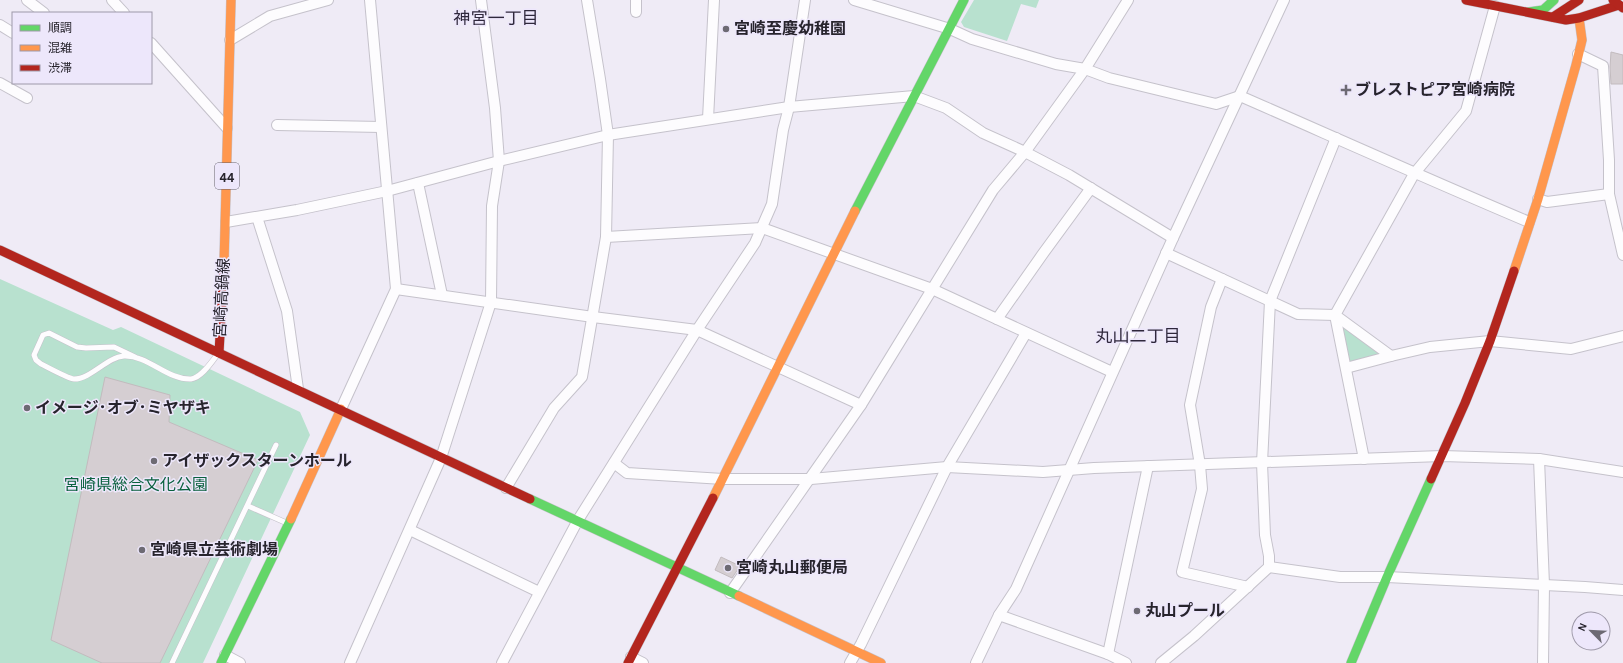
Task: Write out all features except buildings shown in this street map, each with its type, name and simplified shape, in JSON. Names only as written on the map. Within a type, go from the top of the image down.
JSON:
[{"type":"street","points":[[27,0],[43,12]]},
{"type":"street","points":[[112,0],[123,12]]},
{"type":"street","name":"宮崎高鍋線","points":[[0,250],[219,353],[226,222],[231,0]]},
{"type":"street","points":[[230,40],[270,16],[328,0]]},
{"type":"street","points":[[240,663],[223,659],[289,524],[396,289],[370,0]]},
{"type":"street","points":[[350,663],[441,458],[491,302],[492,206],[499,161],[495,108],[481,0]]},
{"type":"street","points":[[506,488],[554,408],[582,377],[593,317],[606,237],[608,135],[587,0]]},
{"type":"street","points":[[636,0],[636,12]]},
{"type":"street","points":[[708,120],[714,0]]},
{"type":"street","points":[[502,663],[578,520],[755,243],[762,228],[772,204],[789,107],[805,0]]},
{"type":"street","points":[[854,0],[950,29],[972,39],[1056,64],[1085,69],[1109,78],[1216,104],[1240,96],[1414,174],[1529,222]]},
{"type":"street","points":[[643,663],[630,660],[723,479],[833,253],[964,0]]},
{"type":"street","points":[[730,593],[811,479],[861,405],[993,190],[1025,152],[1085,69],[1128,0]]},
{"type":"street","points":[[976,663],[999,615],[1016,589],[1166,253],[1284,0]]},
{"type":"street","points":[[1466,0],[1566,20],[1579,18],[1618,4]]},
{"type":"street","points":[[1528,12],[1543,10],[1554,0]]},
{"type":"street","points":[[1553,17],[1579,0]]},
{"type":"street","points":[[1364,459],[1335,315],[1414,174],[1466,111],[1496,6]]},
{"type":"street","points":[[1351,663],[1387,577],[1442,456],[1490,341],[1538,199],[1582,40],[1579,18]]},
{"type":"street","points":[[0,25],[12,33]]},
{"type":"street","points":[[152,44],[227,128]]},
{"type":"street","points":[[1578,54],[1603,66],[1609,160],[1609,194],[1623,254]]},
{"type":"street","points":[[0,83],[28,98]]},
{"type":"street","points":[[226,222],[387,191],[499,161],[608,135],[789,107],[914,96],[946,108],[983,133],[1025,152],[1069,175],[1173,238]]},
{"type":"street","points":[[277,125],[381,127]]},
{"type":"street","points":[[1161,663],[1194,636],[1269,567],[1270,556],[1265,535],[1262,463],[1270,301],[1336,138]]},
{"type":"street","points":[[418,183],[442,295]]},
{"type":"street","points":[[997,319],[1091,188]]},
{"type":"street","points":[[1538,199],[1547,202],[1609,194]]},
{"type":"street","points":[[257,217],[287,311],[298,389]]},
{"type":"street","points":[[606,237],[762,228],[932,289],[1112,372]]},
{"type":"street","points":[[1166,253],[1298,314],[1335,315],[1391,356]]},
{"type":"street","points":[[1222,279],[1210,307],[1190,405],[1200,465],[1202,489],[1182,572],[1248,587]]},
{"type":"street","points":[[396,289],[593,317],[698,330],[861,405]]},
{"type":"street","points":[[850,663],[947,467],[1026,333]]},
{"type":"street","points":[[1346,368],[1430,347],[1490,341],[1571,349],[1623,336]]},
{"type":"street","points":[[219,353],[298,389],[441,458],[677,566],[730,593],[881,663]]},
{"type":"street","points":[[614,463],[627,473],[723,479],[811,479],[947,467],[1043,472],[1094,468],[1442,456],[1539,459],[1623,472]]},
{"type":"street","points":[[1539,459],[1544,585],[1543,663]]},
{"type":"street","points":[[1108,654],[1148,466]]},
{"type":"street","points":[[410,530],[539,592]]},
{"type":"street","points":[[1269,567],[1340,577],[1387,577],[1623,590]]},
{"type":"street","points":[[999,615],[1108,654],[1126,663]]},
{"type":"lane","points":[[136,357],[124,356],[118,358],[98,367],[85,376],[74,379],[41,364],[36,360],[34,355],[43,335],[49,333],[77,347],[114,347],[136,357],[178,377],[191,379],[198,377],[219,353]]},
{"type":"lane","points":[[172,663],[276,445]]},
{"type":"lane","points":[[248,506],[289,524]]},
{"type":"green space","points":[[974,0],[1039,0],[1036,8],[1021,4],[1007,41],[964,27],[961,22]]},
{"type":"green space","name":"宮崎県総合文化公園","points":[[0,279],[113,330],[121,327],[300,412],[310,435],[203,663],[0,663]]},
{"type":"green space","points":[[1340,324],[1382,354],[1348,362]]},
{"type":"traffic: fast","points":[[855,211],[964,0]]},
{"type":"traffic: fast","points":[[1529,12],[1543,10],[1554,0]]},
{"type":"traffic: fast","points":[[1351,663],[1387,577],[1431,479]]},
{"type":"traffic: fast","points":[[530,499],[739,596]]},
{"type":"traffic: fast","points":[[221,663],[291,519]]},
{"type":"traffic: slow","points":[[224,264],[231,0]]},
{"type":"traffic: slow","points":[[1514,271],[1538,199],[1576,65],[1582,40],[1579,18]]},
{"type":"traffic: slow","points":[[713,498],[855,211]]},
{"type":"traffic: slow","points":[[291,519],[341,409]]},
{"type":"traffic: slow","points":[[739,596],[881,663]]},
{"type":"traffic: jam","points":[[1466,0],[1566,20],[1579,18],[1619,5]]},
{"type":"traffic: jam","points":[[1553,17],[1579,0]]},
{"type":"traffic: jam","points":[[1613,0],[1623,8]]},
{"type":"traffic: jam","points":[[0,250],[219,353],[224,264]]},
{"type":"traffic: jam","points":[[1431,479],[1465,403],[1490,341],[1514,271]]},
{"type":"traffic: jam","points":[[219,353],[530,499]]},
{"type":"traffic: jam","points":[[628,663],[713,498]]},
{"type":"place","name":"宮崎至慶幼稚園","points":[[726,29]]},
{"type":"place","name":"ブレストピア宮崎病院","points":[[1346,90]]},
{"type":"place","name":"イメージ･オブ･ミヤザキ","points":[[27,408]]},
{"type":"place","name":"アイザックスターンホール","points":[[154,461]]},
{"type":"place","name":"宮崎県立芸術劇場","points":[[142,550]]},
{"type":"place","name":"宮崎丸山郵便局","points":[[728,568]]},
{"type":"place","name":"丸山プール","points":[[1137,611]]},
{"type":"district","name":"神宮一丁目","points":[[496,18]]},
{"type":"district","name":"丸山二丁目","points":[[1138,336]]}]
